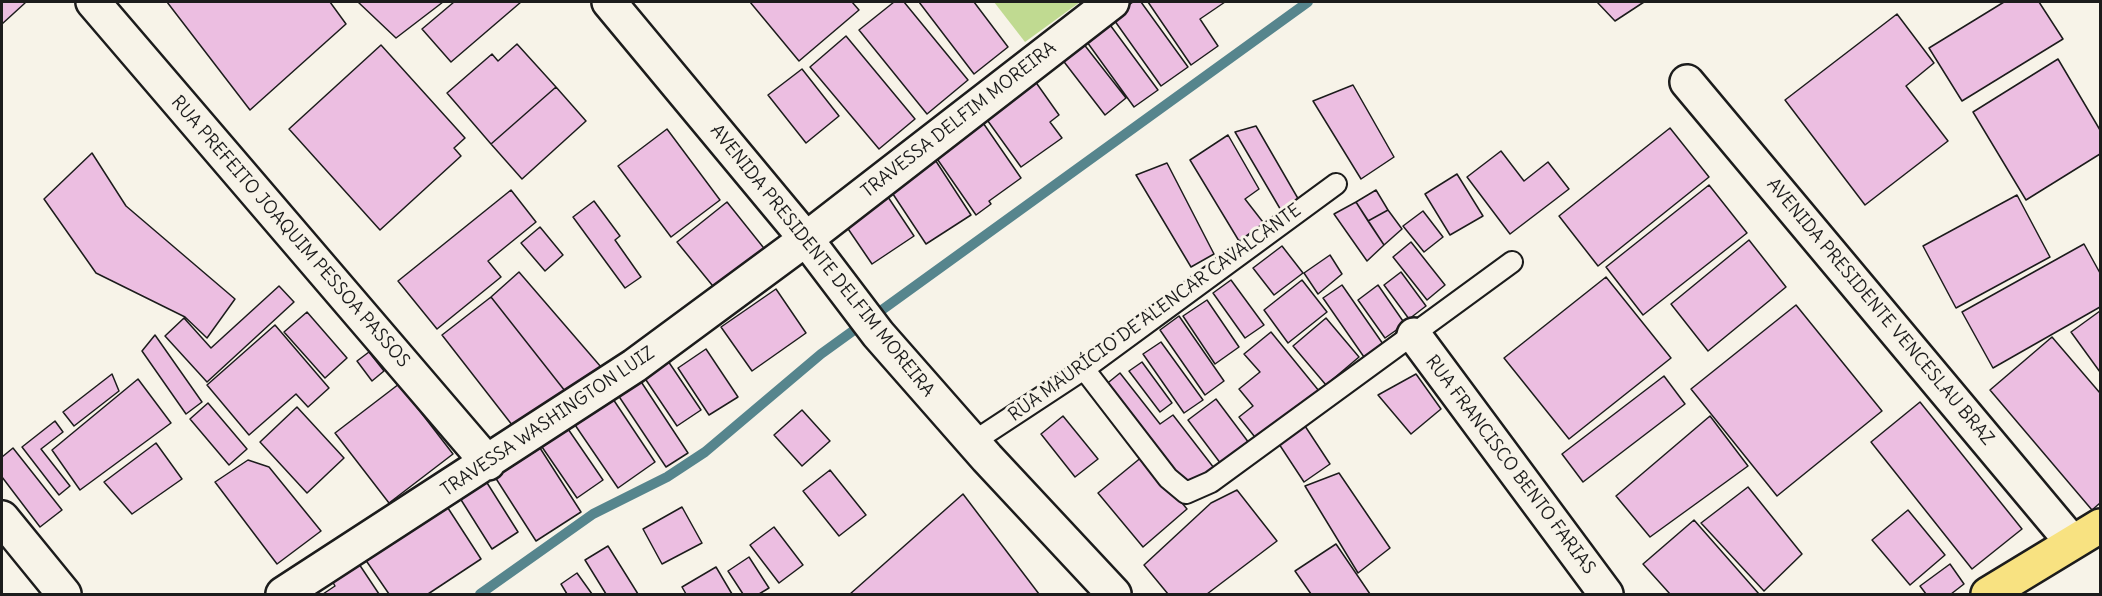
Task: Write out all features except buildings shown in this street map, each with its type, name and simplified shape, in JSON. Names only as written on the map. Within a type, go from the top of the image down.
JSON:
[{"type":"highway","points":[[1988,594],[2100,526]]},
{"type":"street","name":"RUA PREFEITO JOAQUIM PESSOA PASSOS","points":[[93,2],[488,463]]},
{"type":"street","name":"AVENIDA PRESIDENTE DELFIM MOREIRA","points":[[609,2],[806,240],[878,334],[973,442],[1114,594]]},
{"type":"street","name":"TRAVESSA DELFIM MOREIRA","points":[[806,240],[1112,2]]},
{"type":"street","name":"AVENIDA PRESIDENTE VENCESLAU BRAZ","points":[[1687,82],[2072,542]]},
{"type":"street","name":"TRAVESSA WASHINGTON LUIZ","points":[[283,594],[488,463],[634,366],[806,240]]},
{"type":"street","name":"RUA FRANCISCO BENTO FARIAS","points":[[1414,335],[1606,594]]},
{"type":"street","points":[[2,518],[64,594]]},
{"type":"lane","name":"RUA MAURÍCIO DE ALENCAR CAVALCANTE","points":[[973,442],[1084,369],[1336,184]]},
{"type":"lane","points":[[1084,369],[1168,478],[1186,493],[1211,482],[1512,262]]},
{"type":"green space","points":[[994,2],[1080,2],[1025,42]]},
{"type":"waterway","points":[[480,594],[593,514],[667,477],[705,452],[821,354],[1308,2]]}]
